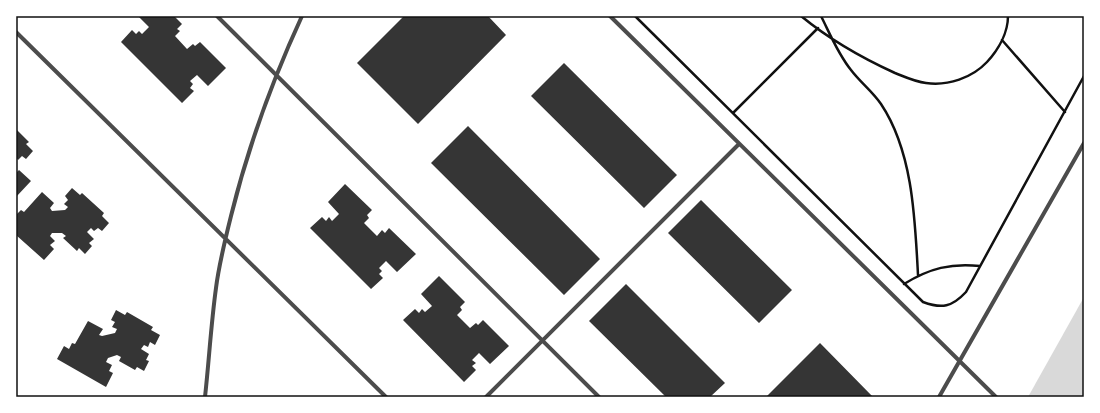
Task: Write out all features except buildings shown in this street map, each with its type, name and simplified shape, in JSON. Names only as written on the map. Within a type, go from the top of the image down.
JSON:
[{"type":"street","points":[[217,16],[599,397]]},
{"type":"street","points":[[205,397],[216,287],[225,238],[237,189],[252,140],[276,75],[302,16]]},
{"type":"street","points":[[610,16],[996,397]]},
{"type":"street","points":[[16,32],[386,397]]},
{"type":"street","points":[[939,397],[1084,143]]},
{"type":"street","points":[[486,397],[739,144]]},
{"type":"path","points":[[635,16],[904,284],[923,302],[934,306],[947,306],[958,301],[966,292],[1084,76]]},
{"type":"path","points":[[802,16],[832,39],[868,60],[906,78],[926,83],[946,83],[966,78],[983,67],[996,52],[1002,40],[1008,22],[1008,16]]},
{"type":"path","points":[[821,16],[850,70],[867,86],[881,104],[901,145],[912,203],[918,275]]},
{"type":"path","points":[[733,113],[818,28]]},
{"type":"path","points":[[1002,40],[1065,112]]},
{"type":"path","points":[[904,284],[918,275],[949,266],[980,266]]},
{"type":"shaded area","points":[[1084,297],[1084,397],[1028,397]]}]
